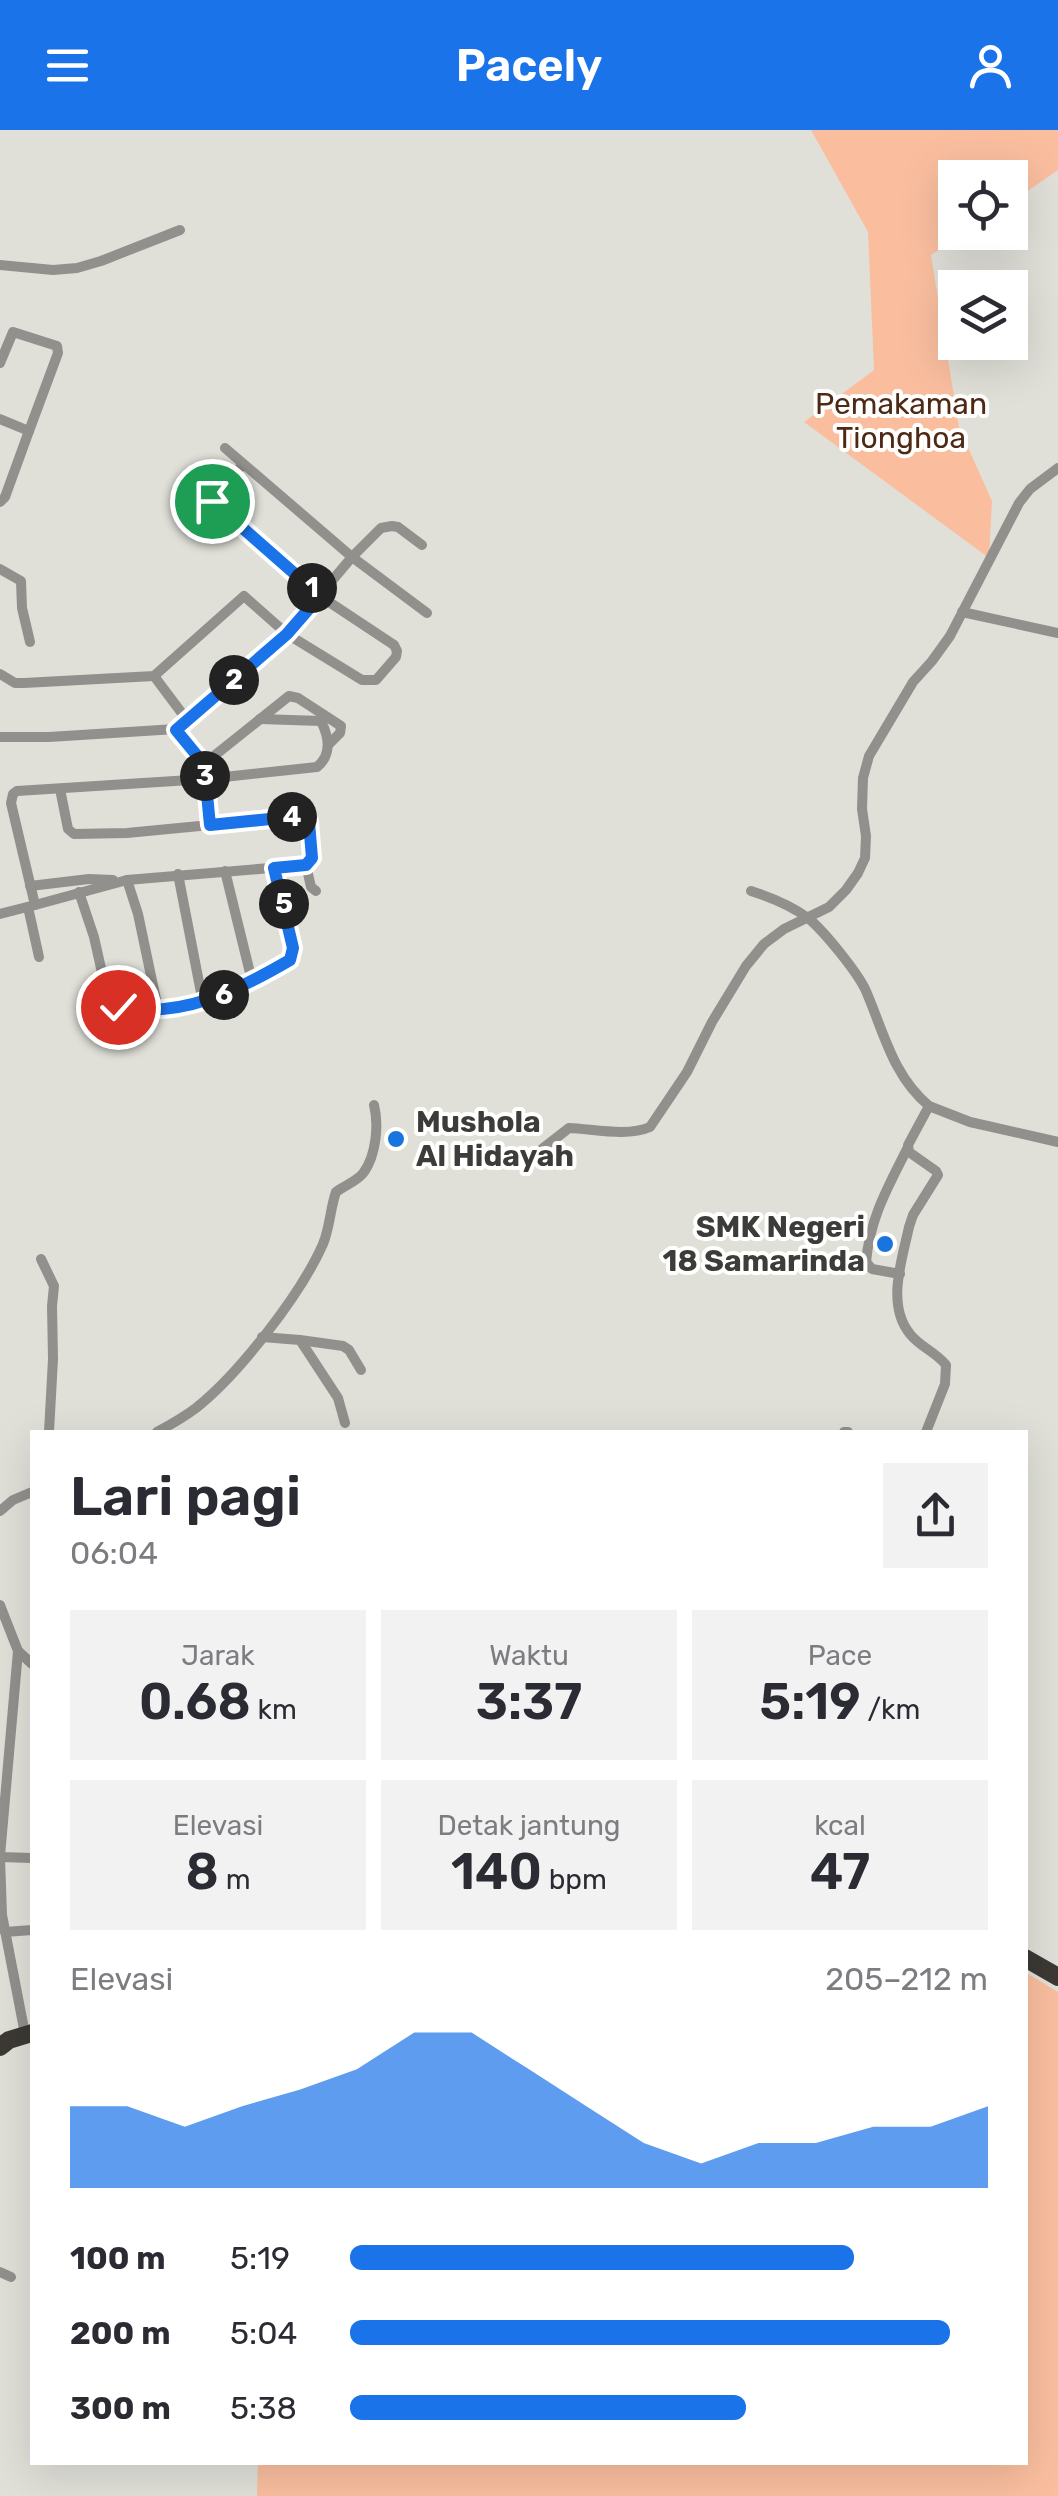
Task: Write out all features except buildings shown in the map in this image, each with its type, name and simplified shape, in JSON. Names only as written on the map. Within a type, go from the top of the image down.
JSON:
[{"type":"highway","points":[[1028,1960],[1058,1977]]},
{"type":"highway","points":[[0,2048],[9,2040],[29,2034]]},
{"type":"street","points":[[0,265],[78,268],[180,230]]},
{"type":"street","points":[[0,363],[13,332],[52,344],[58,350],[0,502]]},
{"type":"street","points":[[0,420],[29,430]]},
{"type":"street","points":[[225,448],[352,558],[427,613]]},
{"type":"street","points":[[0,674],[16,683],[154,676],[244,596],[287,634],[362,680],[376,680],[396,657],[397,648],[320,596],[212,501],[243,464]]},
{"type":"street","points":[[542,1149],[569,1128],[642,1131],[650,1127],[687,1072],[746,966],[764,944],[830,907],[846,890],[865,858],[863,778],[869,756],[901,700],[950,636],[1019,502],[1058,468]]},
{"type":"street","points":[[0,737],[176,730],[287,634],[377,531],[398,527],[422,545]]},
{"type":"street","points":[[0,569],[21,580],[22,608],[30,642]]},
{"type":"street","points":[[962,612],[1058,633]]},
{"type":"street","points":[[154,676],[187,720]]},
{"type":"street","points":[[38,957],[30,886],[11,799],[17,791],[206,779],[316,766],[326,758],[328,745],[342,729],[298,698],[289,696],[204,764]]},
{"type":"street","points":[[259,719],[323,718]]},
{"type":"street","points":[[176,730],[204,764],[210,825]]},
{"type":"street","points":[[0,914],[126,881],[306,865],[312,858],[309,822],[300,816],[127,833],[74,834],[68,829],[60,789]]},
{"type":"street","points":[[306,865],[311,887],[316,891]]},
{"type":"street","points":[[79,892],[107,995],[118,1007],[158,1009],[204,1002],[290,960],[293,951],[274,868]]},
{"type":"street","points":[[225,871],[252,981]]},
{"type":"street","points":[[178,874],[204,1002]]},
{"type":"street","points":[[30,886],[88,879],[126,881]]},
{"type":"street","points":[[126,881],[138,914],[158,1009]]},
{"type":"street","points":[[752,892],[808,918],[844,957],[861,980],[889,1053],[913,1093],[928,1106],[970,1122],[1058,1142]]},
{"type":"street","points":[[160,1430],[194,1410],[218,1388],[298,1289],[329,1226],[336,1192],[361,1176],[371,1155],[376,1126],[374,1105]]},
{"type":"street","points":[[900,1274],[872,1269],[866,1262],[868,1243],[875,1214],[928,1106]]},
{"type":"street","points":[[907,1150],[938,1175],[913,1216],[898,1300],[902,1322],[912,1336],[944,1361],[946,1369],[945,1384],[927,1430]]},
{"type":"street","points":[[40,1259],[54,1286],[49,1430]]},
{"type":"street","points":[[262,1337],[343,1346],[360,1370]]},
{"type":"street","points":[[300,1340],[341,1403],[345,1423]]},
{"type":"street","points":[[0,1511],[30,1493]]},
{"type":"street","points":[[0,1605],[18,1650],[30,1662]]},
{"type":"street","points":[[18,1650],[2,1794],[0,1857],[5,1932],[29,2034]]},
{"type":"street","points":[[0,1857],[30,1858]]},
{"type":"street","points":[[5,1932],[30,1930]]},
{"type":"green space","name":"Pemakaman Tionghoa","points":[[811,130],[1058,130],[1058,170],[1028,191],[1028,160],[938,160],[939,250],[931,255],[938,298],[938,360],[948,360],[959,427],[992,501],[989,558],[804,422],[874,370],[868,232]]},
{"type":"green space","points":[[1028,1974],[1058,1992],[1058,2496],[257,2496],[258,2465],[1028,2465]]},
{"type":"place","name":"Mushola Al Hidayah","points":[[396,1139]]},
{"type":"place","name":"SMK Negeri 18 Samarinda","points":[[885,1244]]},
{"type":"route","points":[[118,1007],[150,1010],[204,1002],[290,960],[293,948],[274,868],[306,865],[312,858],[309,822],[300,816],[210,825],[204,764],[176,730],[287,634],[320,596],[212,501]]}]
